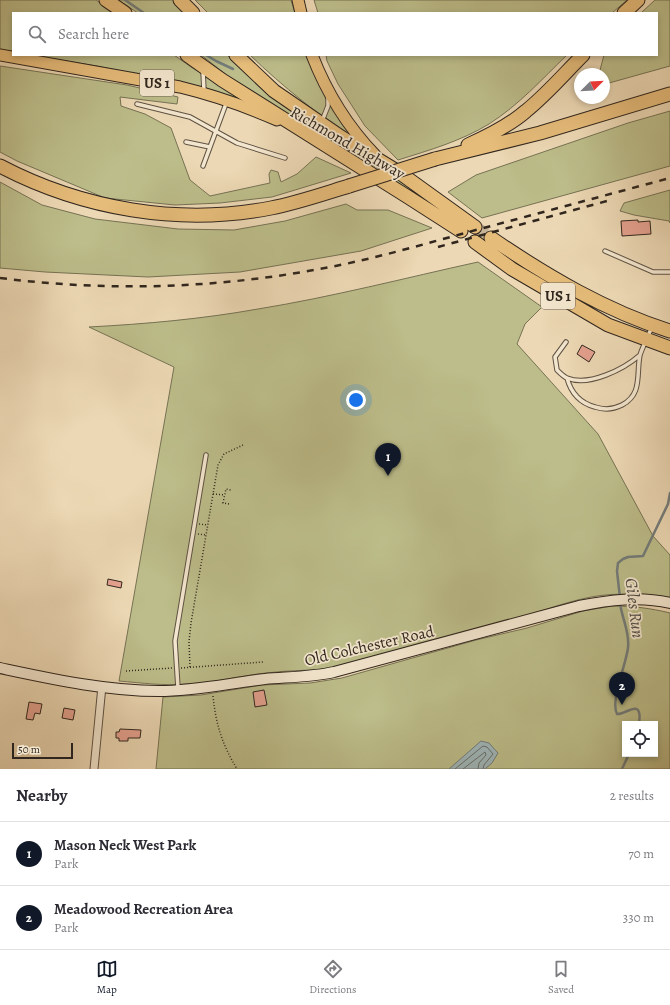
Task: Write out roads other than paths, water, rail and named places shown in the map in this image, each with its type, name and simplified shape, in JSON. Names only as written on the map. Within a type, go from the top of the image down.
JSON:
[{"type":"highway","points":[[106,0],[124,12]]},
{"type":"highway","points":[[180,0],[192,12]]},
{"type":"highway","points":[[625,12],[638,0]]},
{"type":"highway","points":[[188,56],[222,80],[308,134]]},
{"type":"highway","points":[[237,56],[274,91],[321,124],[380,160]]},
{"type":"highway","points":[[435,159],[481,139],[525,112],[582,56]]},
{"type":"highway","points":[[0,166],[33,182],[74,197],[126,209],[174,214],[223,214],[270,208],[293,203],[435,159],[540,133],[670,94]]},
{"type":"highway","name":"Richmond Highway","points":[[308,134],[415,201],[460,232]]},
{"type":"highway","name":"Richmond Highway","points":[[380,160],[475,227]]},
{"type":"highway","name":"US 1","points":[[491,238],[518,256],[579,292],[621,313],[652,326],[670,331]]},
{"type":"highway","name":"US 1","points":[[475,242],[512,269],[608,325],[670,348]]},
{"type":"main road","points":[[298,0],[300,12]]},
{"type":"main road","name":"Richmond Highway","points":[[0,55],[180,87],[204,93],[257,111],[308,134]]},
{"type":"main road","name":"Richmond Highway","points":[[312,56],[328,90],[352,127],[380,160]]},
{"type":"street","name":"Old Colchester Road","points":[[0,668],[102,686],[159,691],[212,686],[334,672],[579,606],[611,601],[647,599],[670,603]]},
{"type":"street","points":[[94,769],[102,686]]},
{"type":"lane","points":[[202,66],[204,93]]},
{"type":"lane","points":[[321,124],[328,106],[328,90]]},
{"type":"lane","points":[[203,166],[228,100]]},
{"type":"lane","points":[[137,104],[190,116],[237,143],[285,158]]},
{"type":"lane","points":[[186,142],[210,147]]},
{"type":"lane","points":[[605,251],[652,272],[670,272]]},
{"type":"lane","points":[[567,378],[571,390],[581,401],[598,408],[607,409],[618,407],[631,398],[636,392],[640,355],[652,326]]},
{"type":"lane","points":[[566,342],[556,357],[557,370],[567,378],[579,381],[599,378],[630,364],[640,355]]},
{"type":"lane","points":[[178,689],[175,641],[206,456]]},
{"type":"water","points":[[481,741],[489,743],[498,753],[492,763],[485,769],[449,769]]},
{"type":"waterway","points":[[125,0],[143,12]]},
{"type":"waterway","points":[[208,56],[233,69]]},
{"type":"waterway","name":"Giles Run","points":[[620,598],[617,571],[618,563],[628,557],[643,556],[668,504],[670,493]]},
{"type":"waterway","name":"Giles Run","points":[[620,603],[627,631],[628,648],[615,701],[615,708],[617,714],[636,709],[639,711],[639,721]]},
{"type":"waterway","name":"Giles Run","points":[[622,769],[628,757]]},
{"type":"tunnel","points":[[475,227],[491,238]]},
{"type":"railway","points":[[0,278],[77,285],[154,286],[193,285],[270,277],[331,267],[377,257],[670,178]]},
{"type":"railway","points":[[438,247],[607,201]]},
{"type":"place","name":"Mason Neck West Park","points":[[388,476]]},
{"type":"place","name":"Meadowood Recreation Area","points":[[622,705]]}]
